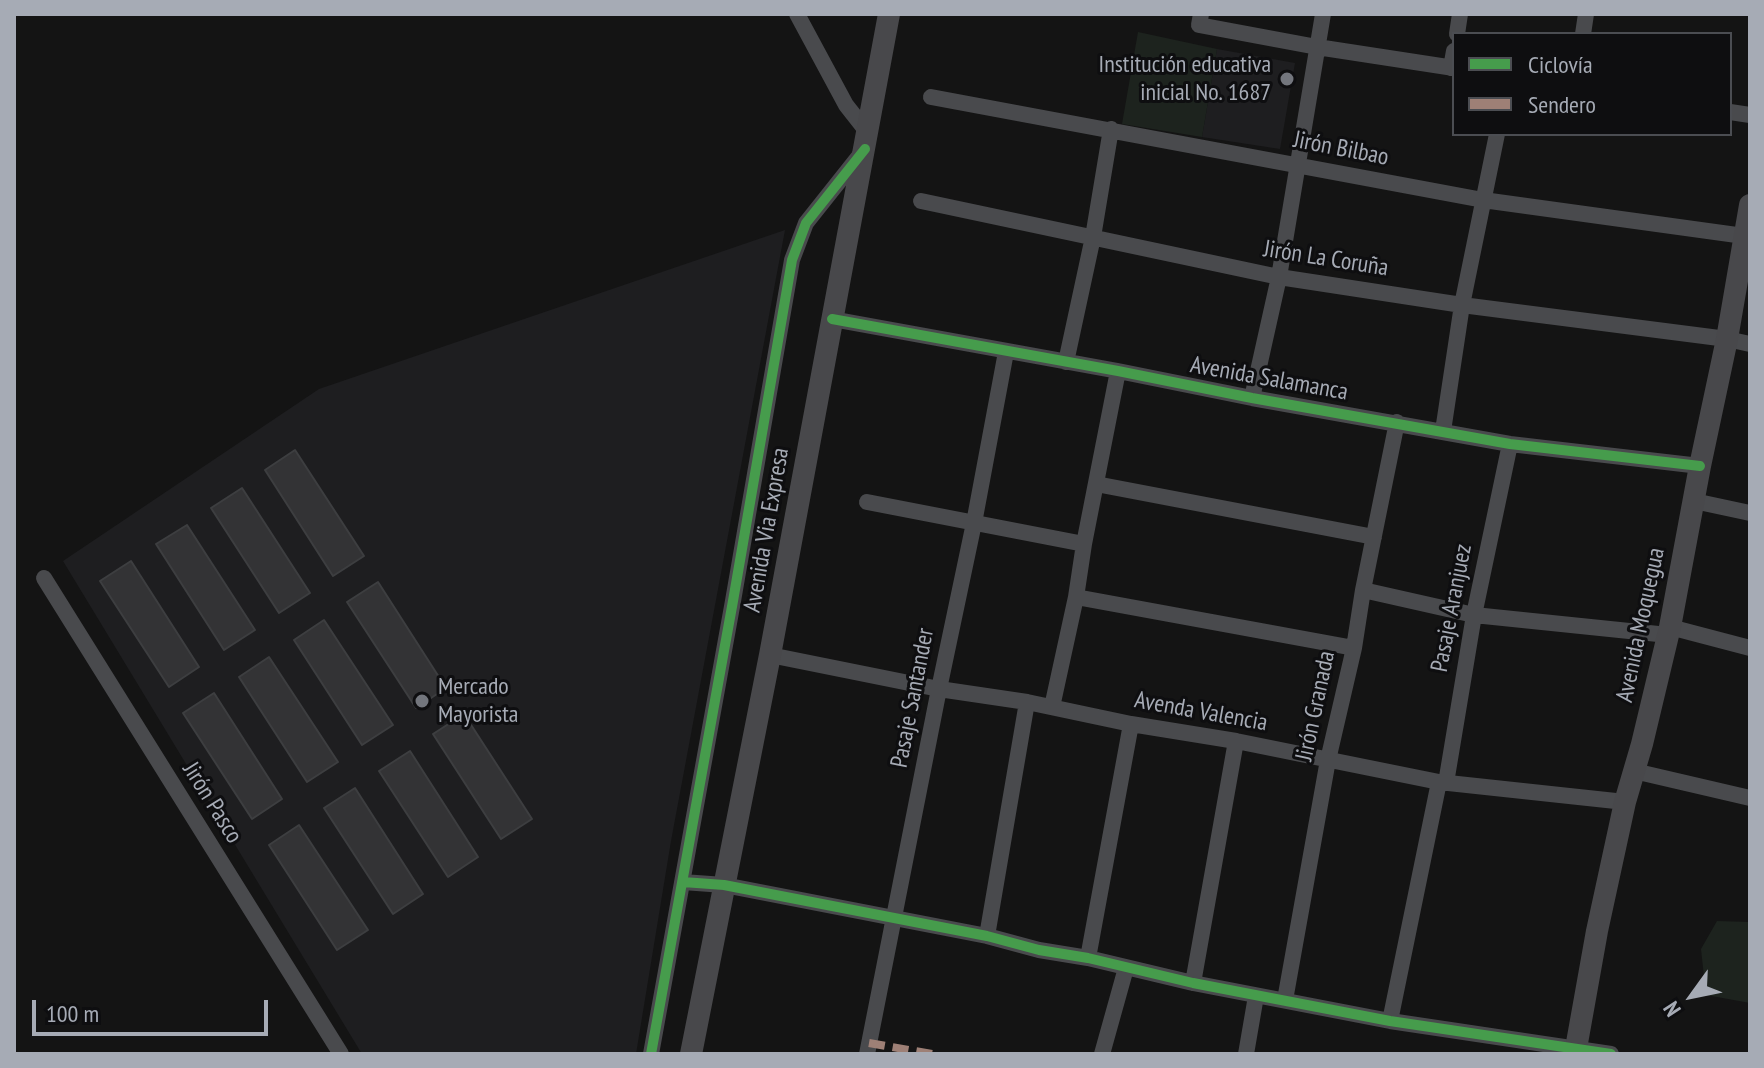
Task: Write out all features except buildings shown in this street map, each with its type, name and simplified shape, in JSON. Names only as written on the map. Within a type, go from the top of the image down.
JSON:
[{"type":"main road","name":"Avenida Via Expresa","points":[[691,1054],[770,655],[889,14]]},
{"type":"main road","name":"Avenida Moquegua","points":[[1576,1051],[1597,931],[1625,802],[1669,631],[1727,339],[1750,205]]},
{"type":"street","points":[[651,1054],[792,260],[806,223],[866,141],[797,14]]},
{"type":"street","points":[[1252,398],[1279,277],[1323,14]]},
{"type":"street","points":[[1200,19],[1317,47],[1452,62]]},
{"type":"street","name":"Jirón Bilbao","points":[[931,97],[1483,200],[1744,236]]},
{"type":"street","points":[[1066,362],[1093,237],[1111,129]]},
{"type":"street","points":[[1443,431],[1462,305],[1497,136]]},
{"type":"street","name":"Jirón La Coruña","points":[[921,201],[1279,277],[1750,344]]},
{"type":"street","name":"Avenida Salamanca","points":[[832,319],[1510,444],[1700,466]]},
{"type":"street","name":"Pasaje Santander","points":[[867,1054],[1006,352]]},
{"type":"street","points":[[1052,707],[1118,371]]},
{"type":"street","name":"Jirón Granada","points":[[1285,1000],[1328,760],[1354,648],[1397,422]]},
{"type":"street","name":"Pasaje Aranjuez","points":[[1390,1021],[1510,444]]},
{"type":"street","points":[[1096,484],[1374,537]]},
{"type":"street","points":[[1694,501],[1750,513]]},
{"type":"street","points":[[867,502],[1084,544]]},
{"type":"street","name":"Jirón Pasco","points":[[44,578],[341,1054]]},
{"type":"street","points":[[1363,590],[1474,615],[1669,631],[1750,648]]},
{"type":"street","points":[[1076,597],[1354,648]]},
{"type":"street","name":"Avenda Valencia","points":[[770,655],[1442,782],[1625,802]]},
{"type":"street","points":[[987,936],[1027,702]]},
{"type":"street","points":[[1088,958],[1131,724]]},
{"type":"street","points":[[1193,983],[1236,741]]},
{"type":"street","points":[[1634,771],[1750,798]]},
{"type":"street","points":[[683,882],[724,885],[987,936],[1193,983],[1390,1021],[1611,1054]]},
{"type":"street","points":[[1102,1054],[1126,968]]},
{"type":"street","points":[[1246,1054],[1256,996]]},
{"type":"shaded area","points":[[1138,32],[1217,49],[1202,137],[1122,124]]},
{"type":"shaded area","points":[[1217,49],[1295,63],[1280,149],[1202,137]]},
{"type":"shaded area","name":"Mercado Mayorista","points":[[785,230],[671,841],[636,1054],[362,1054],[63,561],[319,389]]},
{"type":"shaded area","points":[[1717,921],[1750,922],[1750,1003],[1706,995],[1701,949]]},
{"type":"marked path","points":[[869,1043],[932,1054]]},
{"type":"cycle path","points":[[651,1054],[792,260],[806,223],[865,149]]},
{"type":"cycle path","points":[[832,319],[1510,444],[1700,466]]},
{"type":"cycle path","points":[[683,882],[724,885],[987,936],[1193,983],[1390,1021],[1611,1054]]},
{"type":"place","name":"Institución educativa inicial No. 1687","points":[[1287,79]]},
{"type":"place","name":"Mercado Mayorista","points":[[422,701]]}]
